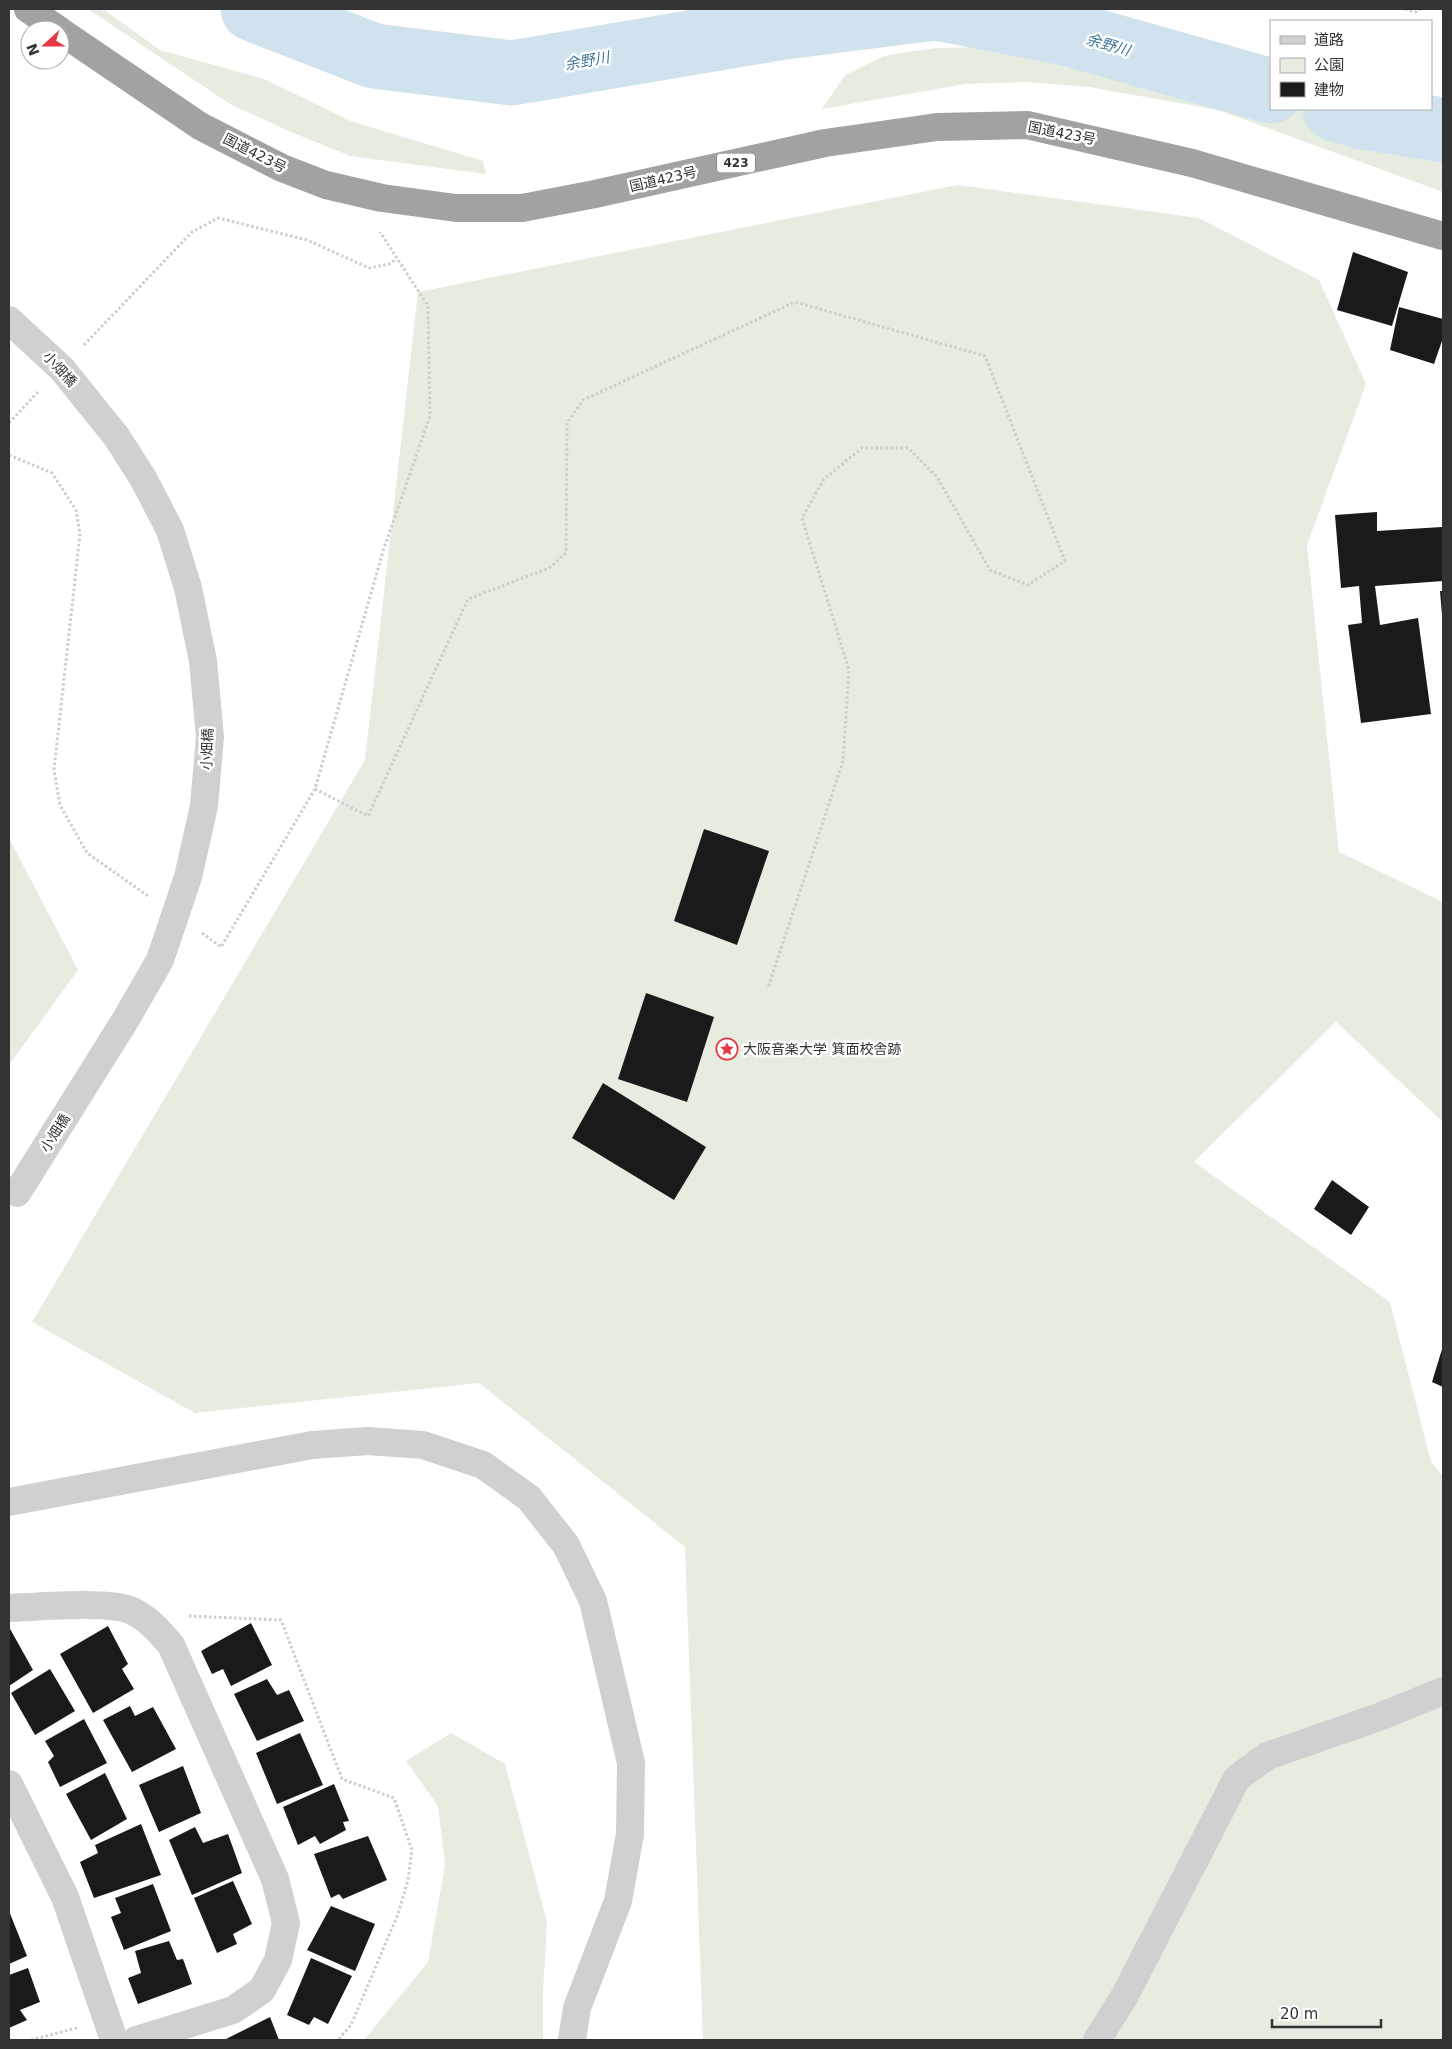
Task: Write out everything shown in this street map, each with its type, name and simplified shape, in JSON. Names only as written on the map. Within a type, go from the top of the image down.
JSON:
[{"type":"highway","name":"国道423号","points":[[28,9],[45,20]]},
{"type":"highway","name":"国道423号","points":[[70,37],[200,126],[282,168],[326,184],[382,198],[456,208],[522,208],[595,194],[825,143],[937,127],[1027,125],[1192,163],[1443,236]]},
{"type":"street","name":"小畑橋","points":[[9,320],[62,369],[116,436],[143,478],[170,530],[188,588],[203,661],[210,737],[204,806],[188,877],[160,960],[126,1019],[13,1199]]},
{"type":"street","points":[[9,1502],[312,1445],[368,1441],[423,1445],[483,1465],[529,1498],[566,1545],[593,1602],[631,1764],[630,1834],[618,1901],[577,2008],[572,2040]]},
{"type":"street","points":[[9,1608],[105,1606],[130,1610],[156,1627],[171,1645],[275,1879],[286,1923],[278,1960],[262,1990],[233,2010],[136,2040]]},
{"type":"street","points":[[1097,2040],[1124,1996],[1237,1778],[1267,1756],[1378,1717],[1443,1691]]},
{"type":"street","points":[[9,1784],[65,1897],[110,2030]]},
{"type":"path","points":[[1405,9],[1416,12],[1421,9]]},
{"type":"path","points":[[77,352],[192,232],[218,218],[307,240],[370,268],[389,264],[397,259]]},
{"type":"path","points":[[198,930],[222,947],[315,789],[384,548],[430,416],[428,306],[375,225]]},
{"type":"path","points":[[315,789],[368,816],[468,599],[549,568],[566,553],[567,423],[583,400],[795,302],[985,356],[1065,561],[1028,585],[990,570],[937,476],[908,448],[862,448],[824,479],[802,518],[849,670],[843,761],[768,988]]},
{"type":"path","points":[[9,422],[43,387]]},
{"type":"path","points":[[9,455],[52,473],[76,510],[80,534],[54,770],[60,805],[87,853],[150,897]]},
{"type":"path","points":[[156,1627],[184,1616],[281,1620],[342,1779],[394,1798],[412,1850],[408,1880],[398,1914],[351,2025],[338,2040]]},
{"type":"path","points":[[31,2040],[110,2030]]},
{"type":"green space","points":[[88,9],[103,9],[160,50],[264,79],[353,122],[483,161],[486,174],[350,156],[291,132],[230,104]]},
{"type":"green space","points":[[1181,33],[1270,66],[1270,110],[1370,110],[1443,139],[1443,192],[1218,110],[1089,87],[1029,82],[965,84],[822,109],[845,75],[884,56],[935,48],[1070,45],[1119,36]]},
{"type":"green space","points":[[958,185],[1199,218],[1319,280],[1366,384],[1307,545],[1339,852],[1443,902],[1443,1122],[1336,1022],[1194,1162],[1390,1302],[1431,1462],[1443,1476],[1443,2040],[703,2040],[685,1547],[479,1383],[195,1413],[32,1322],[365,760],[418,292]]},
{"type":"green space","points":[[9,838],[78,970],[9,1065]]},
{"type":"green space","points":[[451,1733],[505,1764],[547,1922],[543,1992],[543,2040],[364,2040],[428,1962],[445,1865],[438,1806],[406,1761]]},
{"type":"building","points":[[1353,252],[1408,272],[1392,326],[1337,310]]},
{"type":"building","points":[[1399,307],[1443,319],[1443,338],[1434,364],[1390,350]]},
{"type":"building","points":[[1377,512],[1377,531],[1442,527],[1443,581],[1375,586],[1380,625],[1418,618],[1431,714],[1361,723],[1348,625],[1362,623],[1359,586],[1341,588],[1335,515]]},
{"type":"building","points":[[1440,591],[1443,591],[1443,615],[1442,615]]},
{"type":"building","points":[[704,829],[769,851],[737,945],[674,921]]},
{"type":"building","points":[[646,993],[714,1017],[687,1102],[618,1079]]},
{"type":"building","points":[[603,1083],[706,1147],[674,1200],[572,1138]]},
{"type":"building","points":[[1332,1180],[1369,1207],[1351,1235],[1314,1209]]},
{"type":"building","points":[[1443,1346],[1443,1387],[1432,1382]]},
{"type":"building","points":[[251,1623],[272,1665],[231,1686],[223,1669],[212,1674],[201,1651]]},
{"type":"building","points":[[108,1626],[128,1664],[122,1669],[134,1689],[93,1713],[60,1654]]},
{"type":"building","points":[[9,1627],[33,1670],[9,1686]]},
{"type":"building","points":[[50,1669],[75,1711],[35,1735],[11,1693]]},
{"type":"building","points":[[267,1679],[277,1695],[289,1690],[304,1721],[257,1741],[234,1694]]},
{"type":"building","points":[[130,1706],[135,1716],[153,1707],[176,1749],[132,1772],[103,1720]]},
{"type":"building","points":[[84,1719],[107,1763],[60,1787],[48,1762],[54,1756],[45,1741]]},
{"type":"building","points":[[300,1733],[323,1785],[277,1804],[256,1753]]},
{"type":"building","points":[[183,1766],[201,1813],[159,1832],[139,1785]]},
{"type":"building","points":[[105,1773],[127,1819],[91,1840],[66,1794]]},
{"type":"building","points":[[334,1784],[349,1821],[343,1822],[346,1830],[320,1844],[315,1836],[298,1845],[283,1807]]},
{"type":"building","points":[[141,1824],[161,1875],[94,1898],[80,1862],[98,1853],[95,1845]]},
{"type":"building","points":[[195,1827],[203,1843],[228,1834],[242,1873],[192,1895],[169,1840]]},
{"type":"building","points":[[368,1836],[387,1880],[343,1899],[339,1894],[331,1898],[314,1854]]},
{"type":"building","points":[[233,1881],[252,1924],[233,1934],[237,1944],[217,1953],[194,1898]]},
{"type":"building","points":[[153,1884],[171,1931],[124,1950],[111,1917],[121,1913],[115,1898]]},
{"type":"building","points":[[331,1906],[375,1924],[355,1971],[307,1950]]},
{"type":"building","points":[[9,1911],[27,1956],[9,1964]]},
{"type":"building","points":[[169,1941],[177,1960],[183,1959],[192,1984],[138,2004],[128,1978],[141,1973],[135,1951]]},
{"type":"building","points":[[311,1958],[352,1976],[328,2024],[314,2017],[309,2025],[287,2015]]},
{"type":"building","points":[[28,1968],[40,2002],[20,2010],[27,2020],[9,2028],[9,1975]]},
{"type":"building","points":[[270,2017],[279,2040],[224,2040]]},
{"type":"waterway","name":"余野川","points":[[253,9],[374,56],[512,73],[784,27],[927,9]]},
{"type":"waterway","name":"余野川","points":[[942,9],[1066,33],[1270,91]]},
{"type":"waterway","name":"余野川","points":[[1338,110],[1363,117],[1443,130]]},
{"type":"place","name":"大阪音楽大学 箕面校舎跡","points":[[727,1049]]}]
